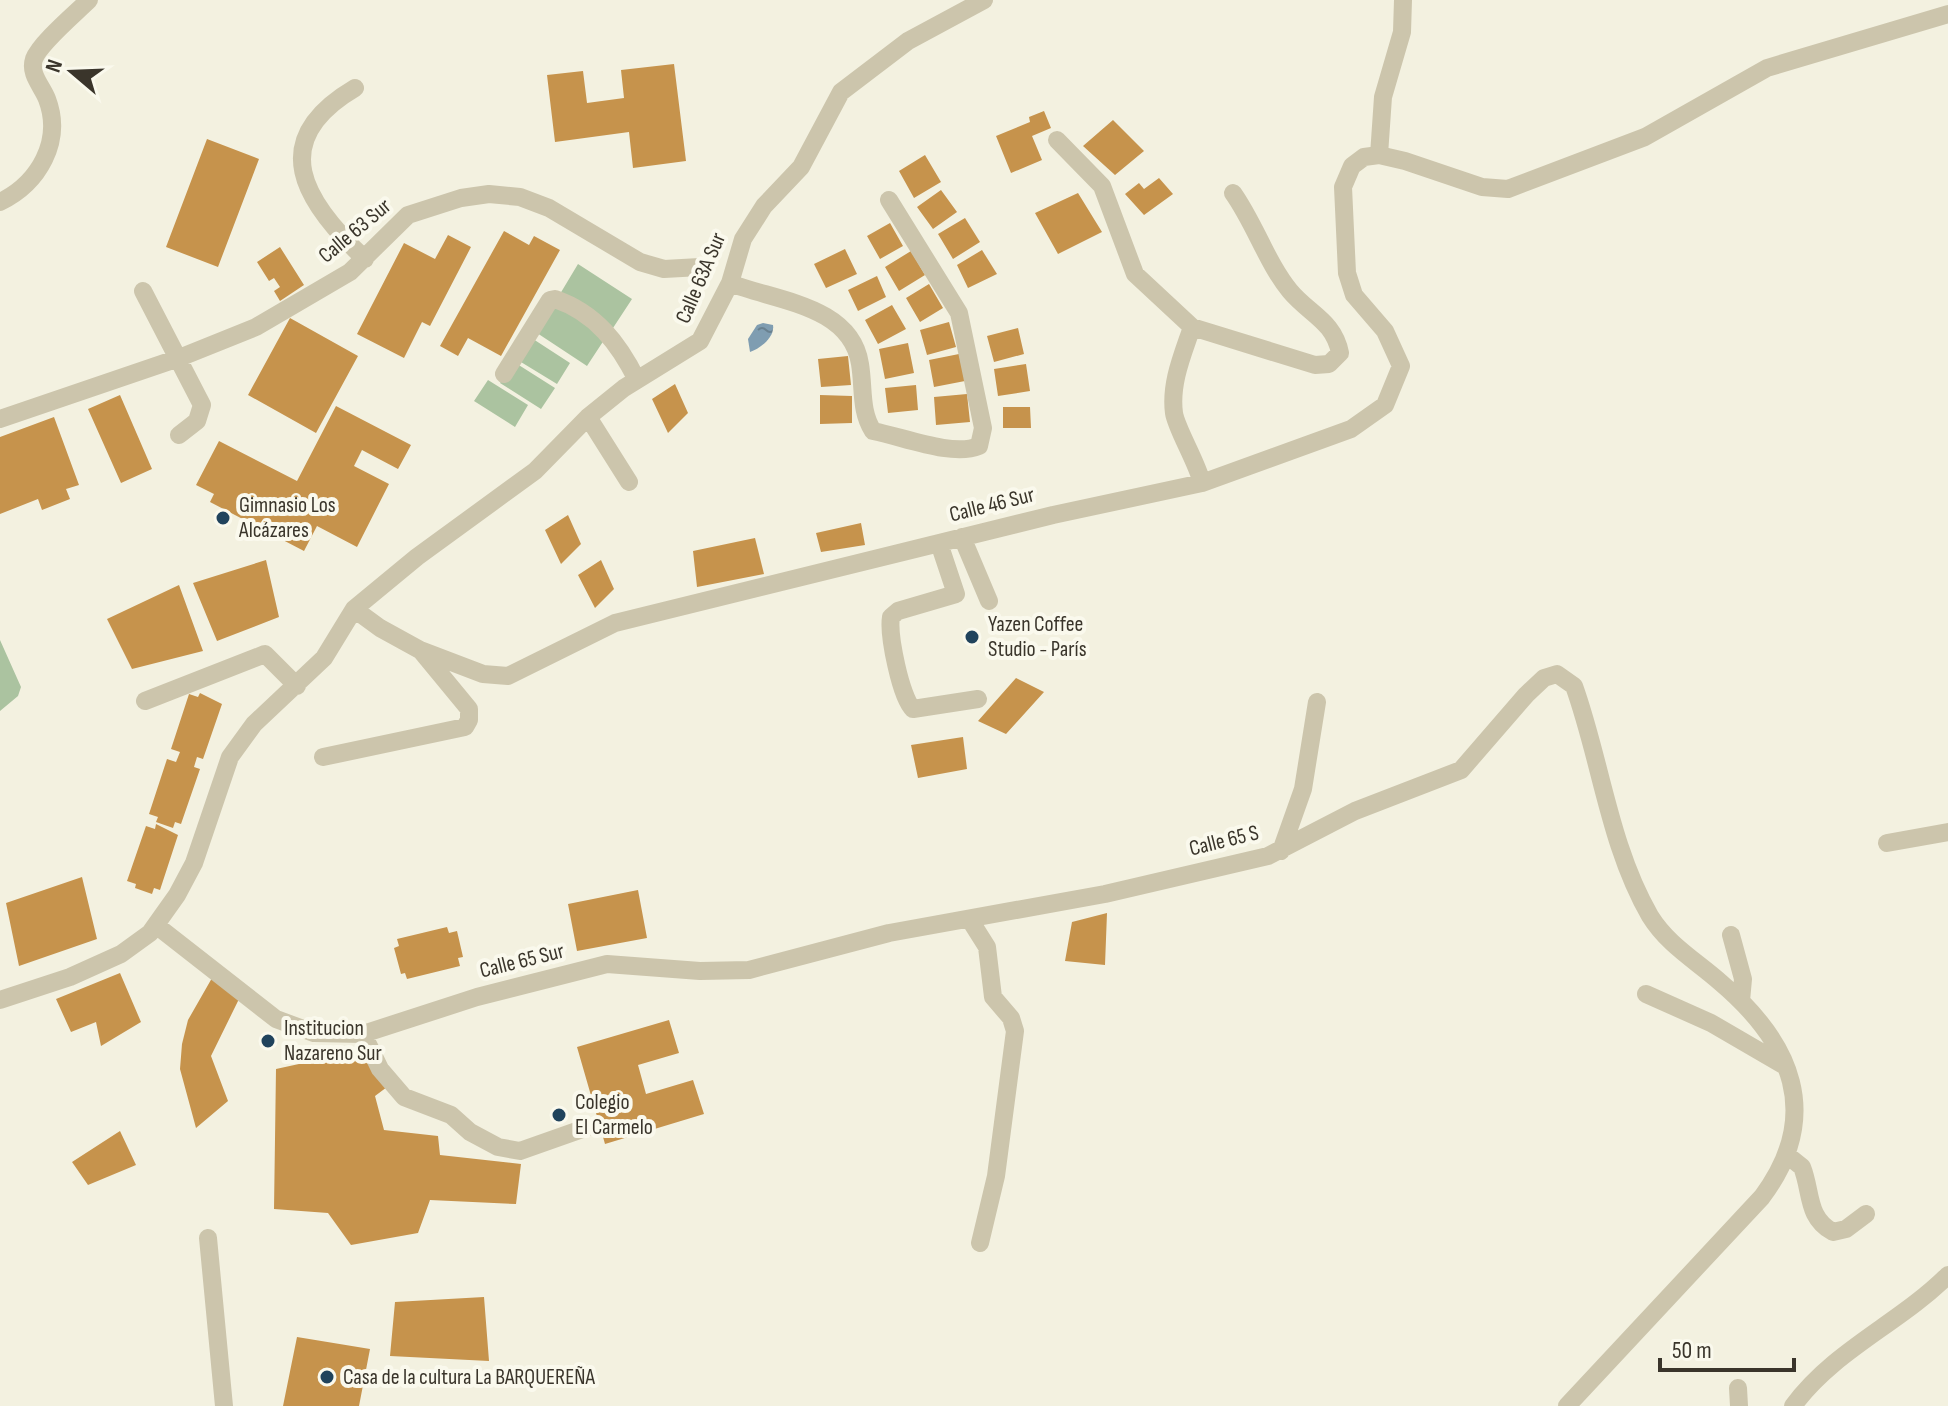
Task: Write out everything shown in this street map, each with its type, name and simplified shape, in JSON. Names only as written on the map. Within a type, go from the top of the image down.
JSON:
[{"type":"street","points":[[0,202],[44,163],[50,146],[52,116],[32,70],[34,57],[89,0]]},
{"type":"street","name":"Calle 63A Sur","points":[[354,609],[417,557],[535,471],[588,417],[637,380],[700,341],[730,283],[743,239],[764,206],[801,167],[841,92],[908,41],[984,0]]},
{"type":"street","points":[[1403,0],[1402,32],[1383,97],[1372,156],[1482,187],[1508,189],[1645,137],[1767,68],[1948,14]]},
{"type":"street","points":[[355,88],[326,105],[309,129],[302,154],[306,185],[318,208],[365,259]]},
{"type":"street","points":[[1057,140],[1102,186],[1135,274],[1192,327],[1315,365],[1329,364],[1340,353],[1337,336],[1324,320],[1291,292],[1253,221],[1233,193]]},
{"type":"street","name":"Calle 46 Sur","points":[[354,609],[380,628],[420,650],[483,674],[508,676],[615,623],[962,537],[1202,483],[1351,429],[1385,405],[1395,387],[1401,366],[1385,331],[1354,295],[1344,252],[1346,176],[1372,156]]},
{"type":"street","name":"Calle 63 Sur","points":[[0,419],[179,358],[256,327],[350,272],[408,215],[461,198],[489,194],[520,197],[549,208],[640,262],[664,269],[700,267]]},
{"type":"street","points":[[730,283],[801,304],[841,328],[855,343],[865,418],[873,431],[931,443],[949,451],[964,452],[979,446],[983,428],[959,313],[889,200]]},
{"type":"street","points":[[143,291],[202,405],[197,421],[179,435]]},
{"type":"street","points":[[504,374],[550,300],[555,299],[605,330],[618,344],[637,380]]},
{"type":"street","points":[[1192,327],[1176,377],[1174,415],[1196,459],[1202,483]]},
{"type":"street","points":[[588,417],[629,482]]},
{"type":"street","points":[[962,537],[989,601]]},
{"type":"street","points":[[939,543],[957,592],[898,611],[891,617],[889,630],[913,709],[978,699]]},
{"type":"street","points":[[0,1000],[70,977],[121,954],[157,926],[194,863],[230,757],[254,724],[324,658],[354,609]]},
{"type":"street","points":[[323,757],[456,732],[465,727],[469,709],[420,650]]},
{"type":"street","points":[[145,701],[265,654],[297,686]]},
{"type":"street","name":"Calle 65 S","points":[[932,926],[1105,894],[1281,851],[1355,811],[1461,770],[1484,747],[1493,729],[1544,678],[1557,674],[1574,686],[1616,833],[1650,916],[1671,943],[1741,1001]]},
{"type":"street","points":[[1281,851],[1303,789],[1317,702]]},
{"type":"street","points":[[1887,843],[1948,832]]},
{"type":"street","points":[[970,920],[987,947],[993,997],[1011,1018],[1015,1031],[996,1176],[980,1243]]},
{"type":"street","name":"Calle 65 Sur","points":[[157,926],[276,1019],[314,1033],[363,1034],[477,997],[607,964],[700,971],[749,970],[889,933],[932,926]]},
{"type":"street","points":[[1567,1406],[1762,1197],[1781,1171],[1787,1155],[1796,1112],[1788,1068],[1771,1035],[1741,1001],[1743,979],[1731,935]]},
{"type":"street","points":[[1646,994],[1711,1023],[1788,1068]]},
{"type":"street","points":[[363,1034],[380,1069],[404,1097],[451,1115],[470,1132],[498,1147],[520,1151],[588,1127]]},
{"type":"street","points":[[1787,1155],[1802,1167],[1811,1210],[1822,1226],[1833,1232],[1846,1229],[1866,1214]]},
{"type":"street","points":[[208,1238],[224,1406]]},
{"type":"street","points":[[1793,1406],[1813,1380],[1837,1359],[1924,1299],[1948,1275]]},
{"type":"green space","points":[[578,264],[632,299],[613,328],[560,294]]},
{"type":"green space","points":[[553,302],[606,337],[587,366],[534,331]]},
{"type":"green space","points":[[530,337],[570,363],[557,384],[516,359]]},
{"type":"green space","points":[[514,362],[555,388],[541,409],[500,383]]},
{"type":"green space","points":[[488,380],[528,405],[515,427],[474,401]]},
{"type":"green space","points":[[0,640],[21,687],[18,696],[0,711]]},
{"type":"water","points":[[757,325],[773,325],[772,334],[763,345],[750,352],[748,339]]},
{"type":"building","points":[[674,64],[686,161],[633,168],[629,132],[555,142],[547,75],[583,71],[587,103],[624,98],[621,70]]},
{"type":"building","points":[[1044,111],[1051,128],[1032,136],[1042,160],[1011,173],[996,136],[1030,122],[1029,117]]},
{"type":"building","points":[[1113,120],[1144,151],[1115,175],[1083,146]]},
{"type":"building","points":[[207,139],[259,159],[218,267],[166,247]]},
{"type":"building","points":[[925,155],[941,182],[914,198],[899,171]]},
{"type":"building","points":[[1159,178],[1173,194],[1144,215],[1125,194],[1139,183],[1144,189]]},
{"type":"building","points":[[941,190],[957,212],[933,229],[917,207]]},
{"type":"building","points":[[1078,193],[1102,232],[1058,254],[1035,213]]},
{"type":"building","points":[[965,218],[980,242],[953,259],[938,234]]},
{"type":"building","points":[[890,223],[903,246],[880,259],[867,236]]},
{"type":"building","points":[[504,231],[529,245],[534,236],[560,250],[501,356],[468,338],[458,356],[440,346]]},
{"type":"building","points":[[448,235],[471,247],[430,326],[422,322],[404,358],[357,334],[404,243],[435,259]]},
{"type":"building","points":[[280,247],[304,285],[280,301],[274,291],[280,287],[274,278],[269,281],[257,262]]},
{"type":"building","points":[[845,249],[857,274],[826,288],[814,264]]},
{"type":"building","points":[[982,250],[997,274],[968,288],[957,265]]},
{"type":"building","points":[[911,251],[925,275],[899,291],[885,267]]},
{"type":"building","points":[[877,276],[886,297],[858,311],[848,290]]},
{"type":"building","points":[[929,284],[943,308],[920,322],[906,298]]},
{"type":"building","points":[[892,305],[906,329],[878,344],[865,320]]},
{"type":"building","points":[[290,318],[358,356],[316,433],[248,395]]},
{"type":"building","points":[[949,322],[956,347],[927,355],[920,330]]},
{"type":"building","points":[[1018,328],[1024,354],[994,362],[987,336]]},
{"type":"building","points":[[908,343],[914,373],[885,379],[879,349]]},
{"type":"building","points":[[959,354],[965,381],[934,387],[929,360]]},
{"type":"building","points":[[848,356],[851,385],[821,387],[818,359]]},
{"type":"building","points":[[1026,364],[1030,391],[998,396],[994,369]]},
{"type":"building","points":[[675,384],[688,413],[668,433],[652,399]]},
{"type":"building","points":[[916,385],[918,410],[888,413],[885,388]]},
{"type":"building","points":[[967,394],[970,422],[936,425],[934,397]]},
{"type":"building","points":[[120,395],[152,469],[121,483],[88,409]]},
{"type":"building","points":[[820,395],[852,396],[852,423],[820,424]]},
{"type":"building","points":[[336,406],[411,445],[398,469],[362,450],[354,466],[389,484],[357,547],[317,526],[304,551],[210,502],[214,494],[196,485],[219,441],[297,481]]},
{"type":"building","points":[[1003,407],[1030,407],[1031,428],[1003,428]]},
{"type":"building","points":[[54,417],[79,485],[66,489],[70,499],[42,510],[38,499],[0,514],[0,437]]},
{"type":"building","points":[[568,515],[581,544],[561,564],[545,530]]},
{"type":"building","points":[[861,523],[865,545],[821,552],[816,533]]},
{"type":"building","points":[[755,538],[764,574],[697,587],[693,551]]},
{"type":"building","points":[[266,560],[279,617],[217,641],[193,583]]},
{"type":"building","points":[[601,560],[614,589],[595,608],[578,575]]},
{"type":"building","points":[[179,585],[203,651],[132,669],[107,619]]},
{"type":"building","points":[[1016,678],[1044,692],[1006,734],[978,721]]},
{"type":"building","points":[[200,693],[222,704],[203,759],[197,757],[194,767],[200,769],[181,824],[175,822],[173,828],[156,822],[158,817],[149,814],[167,759],[176,762],[180,752],[171,749],[189,694],[198,697]]},
{"type":"building","points":[[963,737],[967,769],[918,778],[911,745]]},
{"type":"building","points":[[156,824],[178,835],[160,890],[154,888],[152,894],[135,888],[136,884],[127,881],[146,826],[155,829]]},
{"type":"building","points":[[82,877],[97,939],[19,966],[6,903]]},
{"type":"building","points":[[638,890],[647,938],[577,951],[568,904]]},
{"type":"building","points":[[1107,913],[1105,965],[1065,961],[1072,922]]},
{"type":"building","points":[[447,927],[449,933],[457,931],[463,957],[458,958],[460,966],[407,979],[405,973],[401,974],[394,948],[399,946],[397,939]]},
{"type":"building","points":[[120,973],[141,1022],[101,1046],[96,1022],[71,1032],[56,999]]},
{"type":"building","points":[[212,978],[239,999],[211,1056],[228,1101],[196,1128],[180,1069],[182,1044],[188,1020]]},
{"type":"building","points":[[669,1020],[679,1053],[638,1065],[646,1094],[693,1080],[704,1114],[605,1144],[577,1047]]},
{"type":"building","points":[[363,1050],[387,1087],[375,1096],[384,1130],[438,1136],[440,1155],[521,1164],[516,1204],[430,1200],[418,1233],[351,1245],[328,1213],[274,1209],[276,1069]]},
{"type":"building","points":[[120,1131],[136,1165],[88,1185],[72,1162]]},
{"type":"building","points":[[484,1297],[489,1361],[390,1356],[395,1302]]},
{"type":"building","name":"Casa de la cultura La BARQUEREÑA","points":[[297,1337],[370,1349],[359,1406],[283,1406]]},
{"type":"place","name":"Gimnasio Los Alcázares","points":[[223,518]]},
{"type":"place","name":"Yazen Coffee Studio - París","points":[[972,637]]},
{"type":"place","name":"Institucion Nazareno Sur","points":[[268,1041]]},
{"type":"place","name":"Colegio El Carmelo","points":[[559,1115]]},
{"type":"place","name":"Casa de la cultura La BARQUEREÑA","points":[[327,1377]]}]
